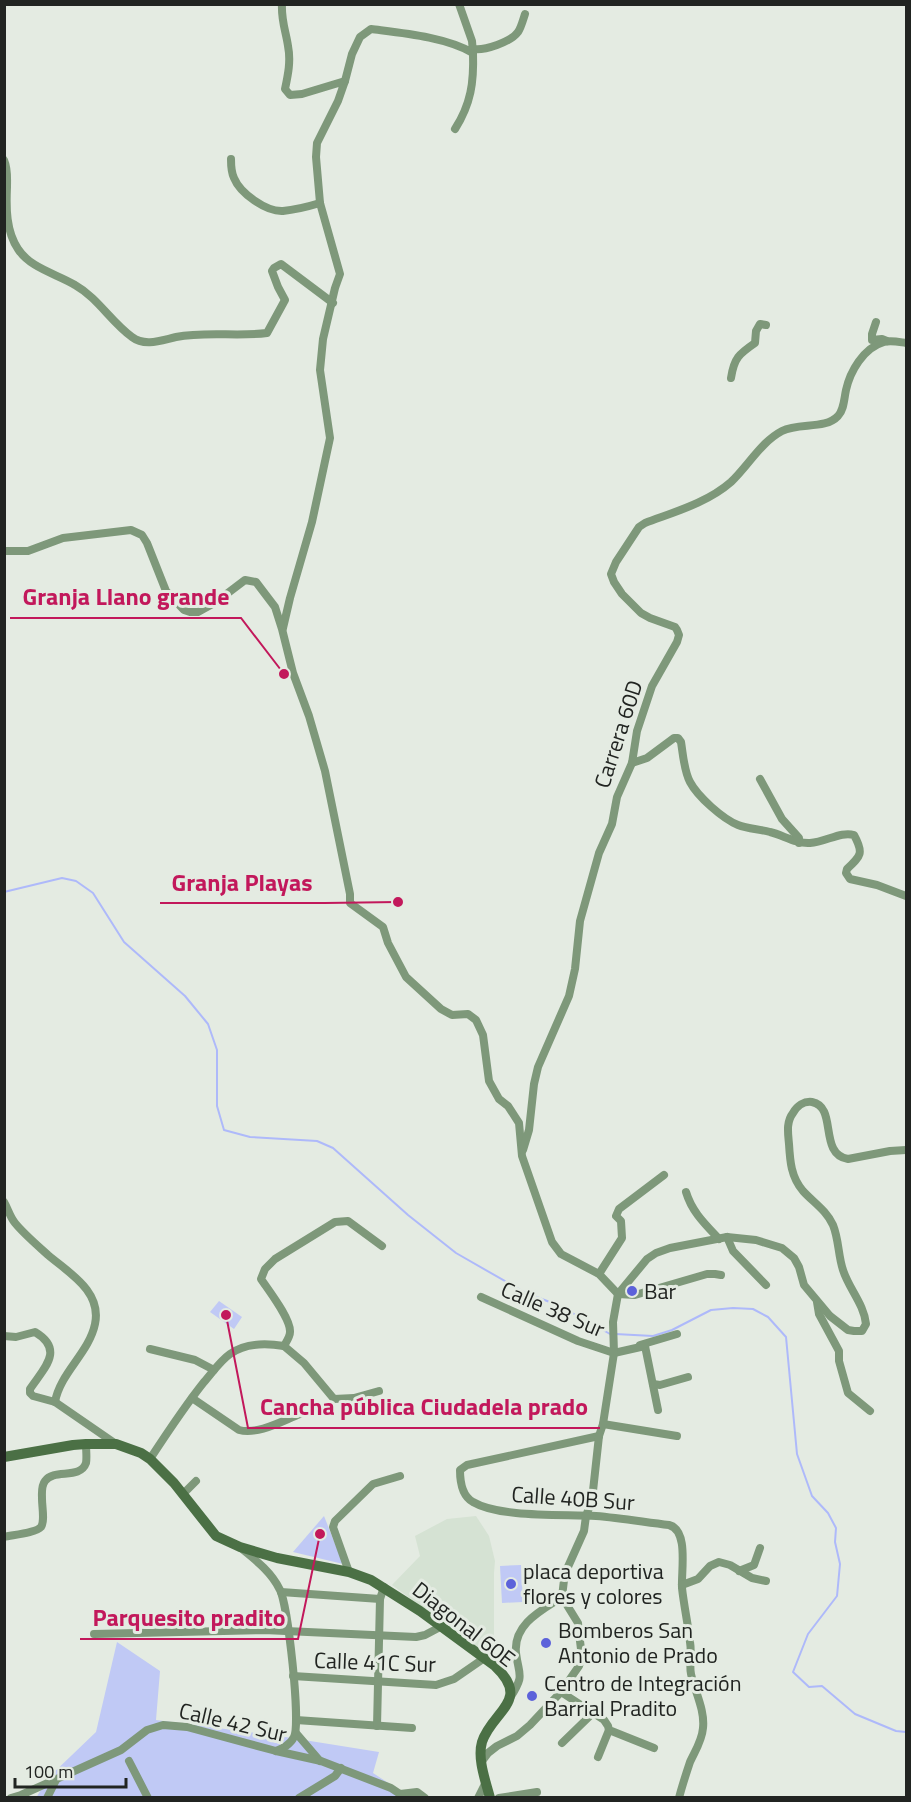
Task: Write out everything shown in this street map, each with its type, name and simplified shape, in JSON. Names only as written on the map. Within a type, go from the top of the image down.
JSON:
[{"type":"main road","points":[[4,1457],[86,1444],[116,1444],[141,1453],[150,1459]]},
{"type":"main road","name":"Diagonal 60E","points":[[150,1459],[183,1494],[216,1536],[240,1547],[277,1558],[349,1572],[370,1580],[442,1626],[504,1675],[509,1684],[510,1698],[482,1743],[482,1761]]},
{"type":"main road","points":[[482,1761],[490,1797]]},
{"type":"street","points":[[282,4],[283,26],[289,54],[289,70],[285,89],[287,92],[290,95],[302,94],[345,81]]},
{"type":"street","points":[[455,129],[465,113],[471,94],[473,51],[459,4]]},
{"type":"street","points":[[282,629],[312,522],[330,438],[320,370],[323,339],[340,274],[320,203],[316,157],[317,143],[338,101],[352,54],[360,37],[371,29],[438,40],[473,51],[484,50],[512,38],[519,32],[525,14]]},
{"type":"street","points":[[231,159],[235,181],[260,204],[283,211],[320,203]]},
{"type":"street","points":[[4,160],[7,173],[6,214],[18,250],[32,263],[77,286],[135,339],[151,343],[180,336],[267,333],[285,300],[272,271],[281,264],[333,303]]},
{"type":"street","points":[[876,322],[872,334],[873,340],[882,339],[889,342]]},
{"type":"street","points":[[731,378],[733,365],[738,355],[755,343],[756,331],[760,324],[765,325]]},
{"type":"street","name":"Carrera 60D","points":[[522,1156],[529,1131],[538,1067],[569,996],[575,969],[580,921],[599,853],[612,824],[620,790],[632,763],[637,730],[652,686],[670,657],[679,635],[675,627],[641,613],[622,594],[612,574],[615,562],[639,527],[693,505],[729,484],[779,432],[797,425],[831,422],[838,418],[842,412],[850,378],[863,356],[880,343],[906,342]]},
{"type":"street","points":[[4,551],[28,551],[63,538],[131,530],[141,535],[147,543],[166,591],[184,610],[198,612],[216,602],[245,580],[256,582],[275,607],[293,673],[309,716],[325,771],[350,903],[383,927],[388,943],[406,977],[441,1009],[452,1015],[468,1014],[476,1020],[483,1035],[489,1081],[499,1099],[508,1106],[519,1123],[522,1156],[552,1242],[561,1254],[598,1274],[618,1294],[635,1295],[706,1274],[721,1275]]},
{"type":"street","points":[[632,763],[647,758],[674,738],[678,738],[691,784],[720,815],[737,825],[773,833],[800,843],[825,841],[848,833],[854,835],[859,844],[859,854],[858,860],[847,869],[846,873],[850,879],[877,885],[906,896]]},
{"type":"street","points":[[760,779],[782,819],[799,838],[800,843]]},
{"type":"street","points":[[482,1761],[497,1746],[524,1730],[561,1692],[579,1666],[582,1657],[578,1623],[562,1597],[567,1569],[584,1531],[586,1516],[592,1500],[599,1436],[603,1424],[614,1350],[613,1322],[618,1294],[647,1259],[656,1253],[687,1244],[723,1238],[756,1240],[782,1248],[794,1258],[804,1285],[830,1316],[848,1330],[860,1331],[866,1327],[865,1315],[843,1271],[832,1222],[819,1204],[803,1190],[792,1172],[788,1132],[791,1116],[804,1102],[812,1102],[819,1106],[825,1114],[833,1150],[844,1159],[906,1150]]},
{"type":"street","points":[[598,1274],[622,1238],[621,1221],[616,1216],[619,1209],[664,1175]]},
{"type":"street","points":[[686,1192],[696,1214],[723,1238],[765,1285]]},
{"type":"street","points":[[4,1202],[14,1222],[83,1285],[96,1309],[93,1332],[58,1389],[55,1402]]},
{"type":"street","points":[[284,1346],[291,1333],[290,1327],[261,1279],[265,1269],[275,1260],[335,1222],[348,1221],[382,1246]]},
{"type":"street","name":"Calle 38 Sur","points":[[481,1297],[578,1341],[614,1350],[646,1347],[653,1384]]},
{"type":"street","points":[[817,1301],[819,1314],[838,1351],[848,1392],[870,1411]]},
{"type":"street","points":[[4,1336],[16,1337],[35,1332],[46,1340],[50,1347],[46,1367],[30,1389],[30,1393],[33,1396],[55,1402],[116,1444]]},
{"type":"street","points":[[614,1350],[677,1334]]},
{"type":"street","points":[[150,1459],[214,1370],[230,1354],[246,1346],[268,1343],[284,1346],[304,1364],[334,1399],[354,1398],[379,1391]]},
{"type":"street","points":[[150,1349],[195,1360],[214,1370]]},
{"type":"street","points":[[658,1410],[653,1384],[660,1385],[688,1377]]},
{"type":"street","points":[[192,1398],[239,1430],[247,1432],[300,1414]]},
{"type":"street","points":[[603,1424],[677,1436]]},
{"type":"street","name":"Calle 40B Sur","points":[[599,1436],[467,1465],[460,1470],[460,1480],[466,1497],[483,1507],[500,1511],[586,1516],[674,1526],[680,1534],[682,1585]]},
{"type":"street","points":[[4,1537],[36,1531],[40,1527],[44,1482],[51,1476],[81,1469],[86,1463],[86,1444]]},
{"type":"street","points":[[349,1572],[333,1527],[335,1521],[373,1484],[400,1476]]},
{"type":"street","points":[[183,1494],[196,1481]]},
{"type":"street","points":[[240,1547],[272,1576],[281,1592],[293,1676],[296,1732],[290,1743],[276,1751]]},
{"type":"street","points":[[739,1570],[754,1565],[760,1548]]},
{"type":"street","points":[[679,1797],[703,1730],[703,1718],[690,1671],[690,1642],[682,1585],[698,1579],[716,1563],[727,1563],[752,1578],[766,1581]]},
{"type":"street","points":[[377,1726],[380,1599],[384,1587]]},
{"type":"street","points":[[281,1592],[380,1599]]},
{"type":"street","points":[[510,1698],[520,1679],[521,1672],[516,1652],[520,1633],[525,1624],[536,1614],[562,1597]]},
{"type":"street","points":[[94,1634],[264,1630],[416,1637],[442,1626]]},
{"type":"street","name":"Calle 41C Sur","points":[[293,1676],[436,1685],[454,1679],[483,1659]]},
{"type":"street","points":[[504,1675],[516,1668],[518,1660]]},
{"type":"street","points":[[561,1692],[594,1712],[608,1726],[609,1730],[598,1756]]},
{"type":"street","points":[[562,1743],[594,1712]]},
{"type":"street","points":[[296,1720],[412,1728]]},
{"type":"street","name":"Calle 42 Sur","points":[[11,1797],[22,1796],[121,1750],[147,1730],[163,1725],[188,1727],[321,1761],[384,1785],[403,1796],[417,1792],[425,1797]]},
{"type":"street","points":[[609,1730],[654,1748]]},
{"type":"street","points":[[296,1732],[321,1761]]},
{"type":"street","points":[[129,1761],[148,1797]]},
{"type":"street","points":[[299,1797],[335,1776],[341,1768]]},
{"type":"street","points":[[46,1797],[56,1780]]},
{"type":"street","points":[[478,1797],[486,1782]]},
{"type":"street","points":[[499,1797],[537,1792]]},
{"type":"shaded area","points":[[219,1301],[242,1317],[234,1329],[210,1312]]},
{"type":"shaded area","points":[[324,1516],[343,1564],[293,1552]]},
{"type":"shaded area","points":[[476,1516],[489,1536],[495,1561],[494,1660],[392,1585],[420,1556],[415,1536],[447,1519]]},
{"type":"shaded area","name":"placa deportiva flores y colores","points":[[521,1565],[523,1602],[502,1603],[500,1566]]},
{"type":"shaded area","points":[[117,1642],[160,1671],[156,1720],[379,1752],[373,1773],[410,1797],[36,1798],[48,1778],[96,1732]]},
{"type":"waterway","points":[[4,892],[62,878],[76,881],[93,893],[124,942],[185,996],[208,1024],[217,1050],[217,1106],[224,1130],[250,1137],[317,1141],[333,1148],[408,1215],[456,1253],[524,1292],[560,1306],[610,1334]]},
{"type":"waterway","points":[[615,1334],[653,1336],[672,1330],[711,1310],[733,1308],[753,1309],[768,1317],[786,1337],[797,1454],[812,1496],[828,1513],[836,1528],[835,1542],[840,1564],[837,1596],[808,1634],[793,1672],[809,1687],[822,1686],[855,1714],[896,1731],[906,1732]]},
{"type":"place","name":"Granja Llano grande","points":[[284,674]]},
{"type":"place","name":"Granja Playas","points":[[398,902]]},
{"type":"place","name":"Bar","points":[[632,1291]]},
{"type":"place","name":"Cancha pública Ciudadela prado","points":[[226,1315]]},
{"type":"place","name":"Parquesito pradito","points":[[320,1534]]},
{"type":"place","name":"placa deportiva flores y colores","points":[[511,1584]]},
{"type":"place","name":"Bomberos San Antonio de Prado","points":[[546,1643]]},
{"type":"place","name":"Centro de Integración Barrial Pradito","points":[[532,1696]]}]
